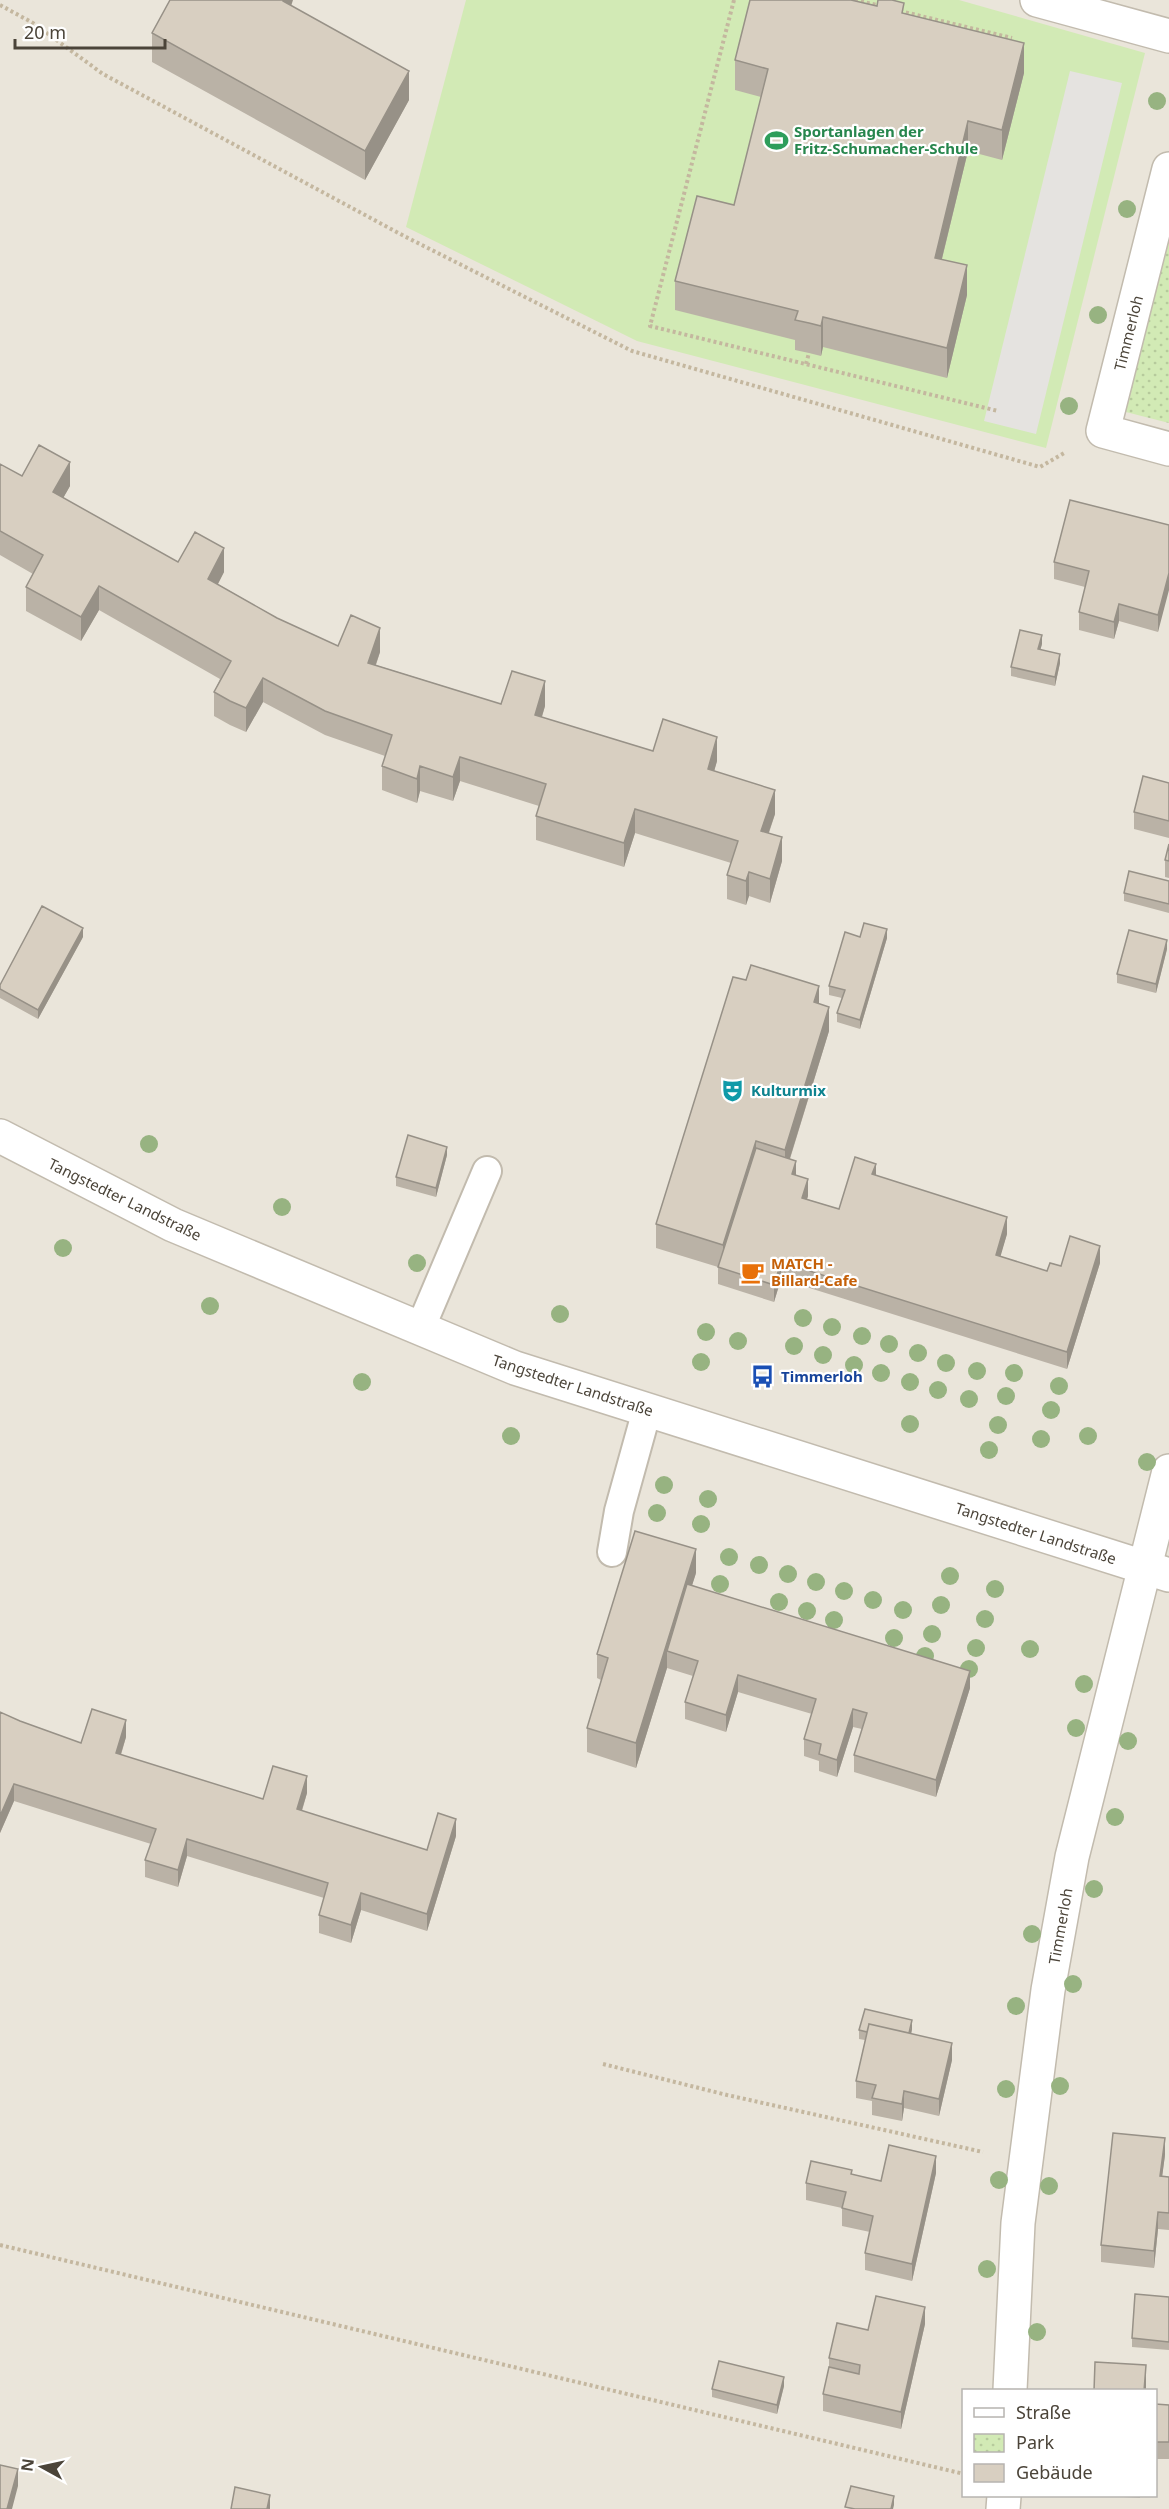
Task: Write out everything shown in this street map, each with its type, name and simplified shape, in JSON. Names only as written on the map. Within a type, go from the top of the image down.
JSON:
[{"type":"street","points":[[1037,0],[1169,36]]},
{"type":"street","name":"Timmerloh","points":[[1103,431],[1169,170]]},
{"type":"street","points":[[1103,431],[1169,448]]},
{"type":"street","name":"Tangstedter Landstraße","points":[[0,1136],[173,1225],[515,1368],[1156,1571]]},
{"type":"street","name":"Timmerloh","points":[[1010,2389],[1018,2223],[1048,1990],[1072,1857],[1156,1571],[1169,1471]]},
{"type":"lane","points":[[420,1329],[487,1171]]},
{"type":"lane","points":[[612,1552],[619,1511],[647,1410]]},
{"type":"path","points":[[734,0],[650,326],[998,411]]},
{"type":"path","points":[[855,0],[886,7]]},
{"type":"path","points":[[0,5],[33,23],[103,74],[404,236],[632,351],[1040,467],[1103,431]]},
{"type":"path","points":[[894,20],[896,10],[1013,38]]},
{"type":"path","points":[[806,364],[809,353]]},
{"type":"path","points":[[603,2064],[727,2095],[1025,2162]]},
{"type":"path","points":[[0,2245],[962,2474]]},
{"type":"shaded area","points":[[0,0],[1169,0],[1169,2509],[0,2509]]},
{"type":"shaded area","points":[[1070,71],[1122,83],[1036,434],[984,421]]},
{"type":"green space","name":"Sportanlagen der Fritz-Schumacher-Schule","points":[[466,0],[959,0],[1145,53],[1046,448],[637,341],[406,227]]},
{"type":"green space","points":[[1169,223],[1169,423],[1122,411]]},
{"type":"building","points":[[170,0],[283,0],[409,71],[365,151],[152,33]]},
{"type":"building","points":[[750,0],[851,0],[877,6],[878,0],[892,0],[904,3],[902,13],[1024,43],[1002,130],[968,121],[935,258],[967,265],[947,348],[823,317],[821,326],[795,320],[798,311],[675,281],[697,196],[734,205],[768,69],[735,60]]},
{"type":"building","points":[[39,445],[70,462],[53,492],[178,562],[195,532],[224,548],[208,579],[277,618],[338,646],[351,615],[380,628],[368,663],[501,704],[512,671],[545,681],[535,715],[653,751],[663,719],[717,737],[708,769],[775,790],[761,831],[782,837],[770,879],[749,872],[746,881],[727,875],[738,841],[635,809],[624,843],[536,816],[546,784],[460,757],[453,777],[420,766],[417,779],[382,766],[392,735],[325,711],[263,678],[246,708],[230,701],[214,692],[231,661],[99,586],[81,617],[26,587],[43,555],[0,531],[0,464],[22,476]]},
{"type":"building","points":[[1070,500],[1169,525],[1169,573],[1158,615],[1119,604],[1114,622],[1079,612],[1089,571],[1054,562]]},
{"type":"building","points":[[1020,630],[1042,635],[1038,649],[1060,654],[1055,677],[1011,667]]},
{"type":"building","points":[[1143,776],[1169,783],[1169,821],[1134,812]]},
{"type":"building","points":[[1169,844],[1169,861],[1165,860]]},
{"type":"building","points":[[1129,871],[1169,881],[1169,904],[1124,893]]},
{"type":"building","points":[[42,906],[83,928],[38,1010],[0,989],[0,985]]},
{"type":"building","points":[[864,923],[887,929],[860,1020],[837,1013],[845,990],[829,986],[845,932],[860,937]]},
{"type":"building","points":[[1129,930],[1167,940],[1156,984],[1117,974]]},
{"type":"building","points":[[751,965],[819,986],[814,1002],[829,1007],[785,1150],[756,1141],[723,1245],[656,1224],[733,977],[746,980]]},
{"type":"building","points":[[408,1135],[447,1147],[436,1188],[396,1177]]},
{"type":"building","points":[[756,1148],[796,1161],[792,1174],[808,1179],[802,1198],[839,1209],[855,1157],[876,1164],[872,1174],[1007,1217],[996,1255],[1047,1271],[1050,1263],[1061,1266],[1070,1236],[1100,1246],[1067,1352],[781,1262],[774,1285],[718,1267]]},
{"type":"building","points":[[635,1531],[696,1549],[636,1743],[587,1728],[608,1658],[597,1654]]},
{"type":"building","points":[[687,1584],[970,1671],[936,1780],[854,1755],[867,1713],[853,1709],[837,1760],[819,1754],[821,1744],[804,1739],[816,1699],[738,1675],[726,1715],[685,1702],[698,1661],[667,1651]]},
{"type":"building","points":[[92,1709],[126,1720],[116,1753],[263,1799],[273,1766],[307,1776],[297,1809],[427,1850],[438,1813],[456,1819],[427,1914],[361,1893],[351,1925],[319,1915],[328,1883],[187,1839],[178,1870],[145,1860],[156,1829],[14,1784],[0,1816],[0,1712],[81,1743]]},
{"type":"building","points":[[865,2009],[912,2020],[909,2033],[869,2024],[867,2032],[859,2030]]},
{"type":"building","points":[[869,2024],[952,2043],[939,2099],[904,2091],[902,2104],[872,2098],[876,2085],[856,2081]]},
{"type":"building","points":[[1113,2133],[1165,2138],[1160,2176],[1169,2177],[1169,2213],[1158,2212],[1154,2251],[1101,2245]]},
{"type":"building","points":[[889,2145],[936,2156],[912,2264],[865,2253],[873,2216],[842,2208],[846,2192],[806,2183],[811,2161],[852,2170],[851,2174],[881,2181]]},
{"type":"building","points":[[1135,2294],[1169,2297],[1169,2342],[1132,2338]]},
{"type":"building","points":[[876,2296],[925,2307],[901,2412],[823,2394],[829,2367],[859,2374],[860,2365],[829,2358],[837,2323],[868,2330]]},
{"type":"building","points":[[719,2361],[784,2377],[777,2405],[712,2389]]},
{"type":"building","points":[[1095,2362],[1146,2365],[1144,2389],[1094,2389]]},
{"type":"building","points":[[1157,2404],[1169,2405],[1169,2442],[1157,2442]]},
{"type":"building","points":[[0,2465],[18,2469],[7,2509],[0,2509]]},
{"type":"building","points":[[851,2486],[894,2496],[891,2509],[845,2507]]},
{"type":"building","points":[[235,2487],[270,2495],[267,2509],[231,2509]]},
{"type":"place","name":"Sportanlagen der Fritz-Schumacher-Schule","points":[[776,140]]},
{"type":"place","name":"Kulturmix","points":[[733,1090]]},
{"type":"place","name":"MATCH - Billard-Cafe","points":[[753,1272]]},
{"type":"place","name":"Timmerloh","points":[[763,1376]]}]
